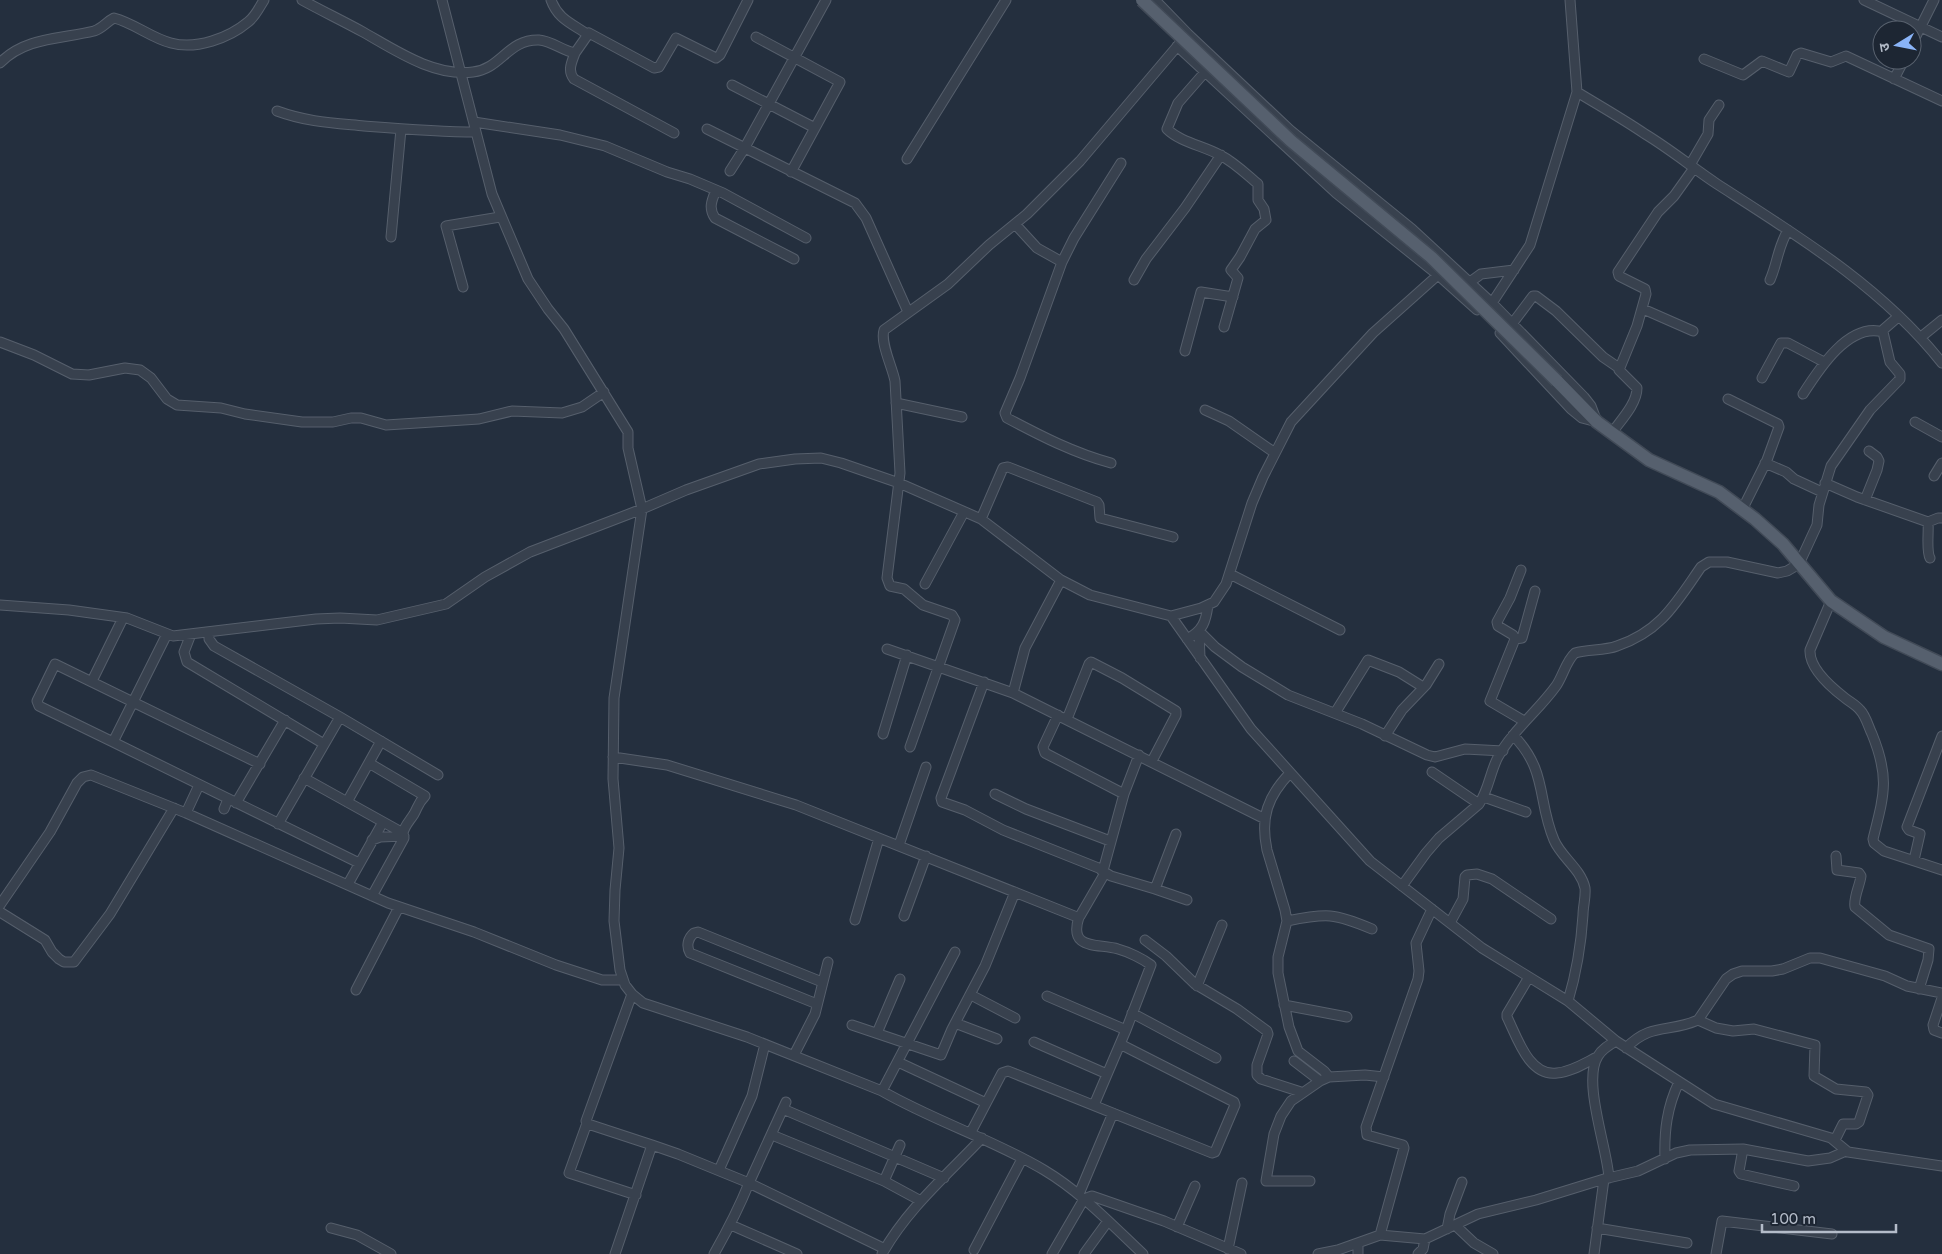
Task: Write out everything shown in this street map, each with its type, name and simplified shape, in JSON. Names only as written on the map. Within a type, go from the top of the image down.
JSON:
[{"type":"main road","points":[[1142,0],[1291,141],[1431,257],[1611,434],[1649,460],[1720,492],[1782,544],[1831,600],[1884,636],[1942,664]]},
{"type":"street","points":[[0,63],[12,52],[30,44],[96,30],[114,18],[170,43],[198,44],[227,36],[254,17],[264,0]]},
{"type":"street","points":[[302,0],[404,55],[426,64],[462,73],[482,71],[491,67],[512,48],[532,41],[544,41],[575,53]]},
{"type":"street","points":[[442,0],[492,194],[500,217],[528,279],[548,310],[564,329],[628,432],[628,448],[642,509],[614,698],[613,779],[619,848],[614,921],[623,980],[632,994],[643,1003],[794,1055],[882,1091],[1022,1158],[1044,1170],[1082,1196],[1143,1254]]},
{"type":"street","points":[[551,0],[554,9],[560,17],[587,34],[590,33],[654,68],[659,67],[676,38],[716,58],[720,55],[748,0]]},
{"type":"street","points":[[730,171],[826,0]]},
{"type":"street","points":[[907,159],[1006,0]]},
{"type":"street","points":[[1155,0],[1188,34],[1290,130],[1412,229],[1492,303],[1592,406],[1597,422]]},
{"type":"street","points":[[1492,303],[1530,245],[1577,92],[1570,0]]},
{"type":"street","points":[[1864,0],[1905,20]]},
{"type":"street","points":[[1922,23],[1934,0]]},
{"type":"street","points":[[1922,28],[1942,37]]},
{"type":"street","points":[[587,34],[575,53],[570,67],[571,75],[574,79],[674,133]]},
{"type":"street","points":[[910,747],[955,617],[923,605],[904,589],[890,586],[887,578],[900,466],[892,368],[882,334],[886,327],[948,284],[989,245],[1028,214],[1080,161],[1188,34]]},
{"type":"street","points":[[756,37],[795,56],[840,82],[791,172]]},
{"type":"street","points":[[1177,46],[1336,193],[1438,275],[1480,313],[1571,409],[1582,418],[1597,422]]},
{"type":"street","points":[[1704,59],[1743,75],[1762,61],[1789,72],[1797,54],[1800,53],[1831,62],[1844,56],[1942,101]]},
{"type":"street","points":[[1894,79],[1899,70]]},
{"type":"street","points":[[1205,72],[1184,94],[1166,129],[1221,155],[1258,184],[1258,200],[1266,214],[1266,220],[1255,228],[1231,270],[1238,278],[1224,327]]},
{"type":"street","points":[[732,85],[815,128]]},
{"type":"street","points":[[1577,92],[1646,134],[1692,167],[1818,250],[1900,316],[1921,337],[1942,363]]},
{"type":"street","points":[[1611,434],[1633,402],[1637,390],[1619,372],[1629,350],[1646,294],[1645,289],[1619,276],[1619,270],[1658,212],[1674,196],[1692,167],[1708,134],[1709,120],[1719,105]]},
{"type":"street","points":[[277,111],[312,121],[401,129],[476,132]]},
{"type":"street","points":[[474,122],[560,135],[605,146],[716,190],[806,238]]},
{"type":"street","points":[[391,237],[401,129]]},
{"type":"street","points":[[707,130],[855,203],[866,218],[908,312]]},
{"type":"street","points":[[1134,280],[1146,259],[1185,208],[1221,155]]},
{"type":"street","points":[[1111,464],[1080,454],[1055,443],[1007,418],[1005,415],[1062,262],[1074,238],[1121,162]]},
{"type":"street","points":[[716,190],[710,204],[715,218],[794,259]]},
{"type":"street","points":[[463,287],[446,226],[500,217]]},
{"type":"street","points":[[1015,224],[1037,248],[1062,262]]},
{"type":"street","points":[[1770,280],[1776,265],[1778,249],[1788,230]]},
{"type":"street","points":[[0,605],[69,610],[123,618],[140,622],[174,636],[316,619],[377,620],[432,608],[453,600],[499,568],[530,552],[686,490],[759,464],[795,458],[821,458],[898,483],[981,519],[1061,580],[1090,594],[1171,616],[1214,602],[1226,584],[1252,503],[1291,422],[1372,333],[1438,275],[1452,266]]},
{"type":"street","points":[[1470,282],[1481,274],[1514,270]]},
{"type":"street","points":[[1186,351],[1201,292],[1233,297]]},
{"type":"street","points":[[1512,324],[1533,296],[1536,296],[1556,311],[1603,357],[1620,368]]},
{"type":"street","points":[[1643,309],[1693,331]]},
{"type":"street","points":[[1402,886],[1439,838],[1482,800],[1493,768],[1503,750],[1524,721],[1555,687],[1571,656],[1575,653],[1616,647],[1653,628],[1662,621],[1704,564],[1709,562],[1736,562],[1778,573],[1787,571],[1799,564],[1818,525],[1819,505],[1831,466],[1861,421],[1900,379],[1900,374],[1890,362],[1884,329],[1900,316]]},
{"type":"street","points":[[1921,337],[1942,320]]},
{"type":"street","points":[[1803,394],[1824,362],[1852,337],[1861,332],[1874,330],[1884,332]]},
{"type":"street","points":[[0,342],[34,355],[72,374],[89,375],[125,368],[140,370],[151,378],[167,399],[177,405],[221,408],[245,414],[302,422],[333,422],[361,418],[386,425],[479,419],[512,411],[562,413],[582,407],[604,392]]},
{"type":"street","points":[[1762,378],[1781,343],[1788,343],[1824,362]]},
{"type":"street","points":[[1728,399],[1778,424],[1779,430],[1742,510]]},
{"type":"street","points":[[896,403],[962,417]]},
{"type":"street","points":[[1205,410],[1228,422],[1275,453]]},
{"type":"street","points":[[1915,422],[1942,437]]},
{"type":"street","points":[[1865,500],[1879,464],[1877,457],[1869,451]]},
{"type":"street","points":[[1765,463],[1786,472],[1794,479],[1865,500],[1928,522],[1942,518]]},
{"type":"street","points":[[1934,476],[1942,464]]},
{"type":"street","points":[[981,519],[1003,468],[1008,467],[1097,502],[1100,518],[1173,537]]},
{"type":"street","points":[[925,584],[964,512]]},
{"type":"street","points":[[1928,522],[1930,537],[1927,552],[1930,558]]},
{"type":"street","points":[[1515,639],[1513,635],[1497,624],[1521,570]]},
{"type":"street","points":[[1230,574],[1340,630]]},
{"type":"street","points":[[1014,693],[1025,648],[1061,580]]},
{"type":"street","points":[[1515,639],[1522,638],[1536,591]]},
{"type":"street","points":[[1831,600],[1810,650],[1811,660],[1830,684],[1862,712],[1878,750],[1884,781],[1884,794],[1874,843],[1884,851],[1942,870]]},
{"type":"street","points":[[1187,639],[1199,631],[1206,618],[1208,605]]},
{"type":"street","points":[[1171,616],[1251,729],[1370,862],[1482,948],[1568,1001],[1616,1041],[1714,1104],[1835,1140],[1846,1151]]},
{"type":"street","points":[[92,681],[123,618]]},
{"type":"street","points":[[1199,631],[1200,658]]},
{"type":"street","points":[[1199,631],[1215,647],[1288,695],[1335,713],[1414,750],[1435,757],[1465,749],[1503,750]]},
{"type":"street","points":[[209,632],[209,639],[214,646],[340,716],[438,775]]},
{"type":"street","points":[[113,742],[167,634]]},
{"type":"street","points":[[191,634],[184,652],[187,662],[324,744]]},
{"type":"street","points":[[1515,639],[1490,701],[1524,721]]},
{"type":"street","points":[[887,649],[1014,693],[1265,819]]},
{"type":"street","points":[[882,734],[907,655]]},
{"type":"street","points":[[1335,713],[1368,660],[1399,672],[1423,687]]},
{"type":"street","points":[[1124,794],[1044,753],[1043,747],[1062,717],[1088,664],[1091,662],[1122,678],[1176,711],[1176,715],[1152,761]]},
{"type":"street","points":[[260,764],[55,664],[37,703],[39,706],[359,864]]},
{"type":"street","points":[[1385,736],[1402,710],[1423,687],[1439,664]]},
{"type":"street","points":[[984,682],[941,801],[965,810],[1003,830],[1103,871],[1187,900]]},
{"type":"street","points":[[278,824],[340,716]]},
{"type":"street","points":[[224,809],[260,764],[285,720]]},
{"type":"street","points":[[1513,735],[1524,746],[1534,764],[1554,842],[1577,873],[1584,887],[1581,950],[1576,977],[1568,1001]]},
{"type":"street","points":[[1914,860],[1920,834],[1908,830],[1907,827],[1942,736]]},
{"type":"street","points":[[347,802],[381,741]]},
{"type":"street","points":[[1094,1105],[1126,1030],[1150,964],[1118,949],[1099,947],[1083,942],[1076,934],[1075,928],[1103,871],[1124,794],[1139,755]]},
{"type":"street","points":[[613,757],[682,769],[796,805],[1079,917]]},
{"type":"street","points":[[369,763],[425,796],[417,804],[414,814],[406,823],[403,834],[372,896]]},
{"type":"street","points":[[900,846],[926,768]]},
{"type":"street","points":[[1432,772],[1482,800],[1526,812]]},
{"type":"street","points":[[1290,773],[1272,796],[1265,819],[1265,840],[1287,921],[1278,957],[1278,973],[1295,1047],[1329,1077]]},
{"type":"street","points":[[0,905],[50,832],[77,783],[83,777],[91,775],[186,813],[400,907],[474,932],[571,970],[602,980],[623,980]]},
{"type":"street","points":[[304,778],[403,834]]},
{"type":"street","points":[[186,813],[199,785]]},
{"type":"street","points":[[995,794],[1026,809],[1110,841]]},
{"type":"street","points":[[0,912],[45,940],[55,955],[64,962],[74,962],[110,914],[174,808]]},
{"type":"street","points":[[348,884],[383,822]]},
{"type":"street","points":[[372,840],[403,834]]},
{"type":"street","points":[[1155,889],[1176,834]]},
{"type":"street","points":[[855,920],[878,838]]},
{"type":"street","points":[[904,916],[926,856]]},
{"type":"street","points":[[1836,856],[1837,870],[1861,874],[1854,902],[1855,906],[1889,935],[1929,949],[1928,960],[1919,988]]},
{"type":"street","points":[[1450,923],[1463,899],[1465,877],[1477,874],[1492,879],[1551,919]]},
{"type":"street","points":[[852,1024],[941,1055],[955,1023],[985,966],[1015,892]]},
{"type":"street","points":[[356,990],[400,907]]},
{"type":"street","points":[[1380,1236],[1398,1176],[1404,1148],[1403,1145],[1366,1133],[1366,1127],[1418,979],[1416,943],[1432,909]]},
{"type":"street","points":[[1287,921],[1313,916],[1332,915],[1372,929]]},
{"type":"street","points":[[1197,986],[1222,925]]},
{"type":"street","points":[[817,1004],[690,953],[688,948],[689,939],[694,933],[698,932],[822,982]]},
{"type":"street","points":[[1145,940],[1157,948],[1197,986],[1237,1009],[1268,1032],[1257,1065],[1256,1072],[1258,1077],[1301,1092]]},
{"type":"street","points":[[882,1091],[955,952]]},
{"type":"street","points":[[1698,1020],[1726,979],[1733,974],[1742,971],[1772,972],[1810,958],[1834,960],[1919,988],[1942,993]]},
{"type":"street","points":[[794,1055],[812,1022],[828,962]]},
{"type":"street","points":[[1529,977],[1507,1014],[1527,1056],[1536,1068],[1548,1073],[1557,1073],[1597,1057]]},
{"type":"street","points":[[877,1033],[900,979]]},
{"type":"street","points":[[632,994],[586,1118],[569,1173],[636,1195]]},
{"type":"street","points":[[971,994],[1015,1018]]},
{"type":"street","points":[[1047,996],[1126,1030]]},
{"type":"street","points":[[1942,998],[1933,1025],[1934,1030],[1942,1033]]},
{"type":"street","points":[[1284,1005],[1347,1017]]},
{"type":"street","points":[[1132,1013],[1216,1058]]},
{"type":"street","points":[[1626,1048],[1635,1039],[1647,1032],[1698,1020],[1716,1028],[1733,1031],[1754,1029],[1815,1045],[1814,1076],[1836,1089],[1866,1092],[1868,1095],[1859,1122],[1856,1124],[1843,1124],[1835,1140]]},
{"type":"street","points":[[955,1023],[997,1039]]},
{"type":"street","points":[[1594,1254],[1606,1178],[1604,1144],[1594,1102],[1594,1066],[1601,1051],[1616,1041]]},
{"type":"street","points":[[1034,1042],[1107,1074]]},
{"type":"street","points":[[719,1170],[752,1096],[765,1044]]},
{"type":"street","points":[[971,1132],[1002,1073],[1008,1071],[1215,1152],[1235,1105],[1234,1102],[1120,1044]]},
{"type":"street","points":[[898,1062],[986,1103]]},
{"type":"street","points":[[1294,1062],[1320,1081]]},
{"type":"street","points":[[1310,1181],[1268,1182],[1266,1177],[1274,1134],[1281,1116],[1301,1092],[1329,1077],[1365,1075],[1384,1077]]},
{"type":"street","points":[[1665,1159],[1666,1117],[1670,1100],[1679,1082]]},
{"type":"street","points":[[714,1254],[731,1225],[733,1215],[785,1105],[894,1157],[944,1178]]},
{"type":"street","points":[[1052,1254],[1082,1196],[1113,1112]]},
{"type":"street","points":[[586,1123],[719,1170],[749,1183],[884,1251],[894,1232],[982,1138]]},
{"type":"street","points":[[772,1135],[884,1181],[921,1202]]},
{"type":"street","points":[[884,1181],[900,1145]]},
{"type":"street","points":[[615,1254],[652,1146]]},
{"type":"street","points":[[1743,1148],[1739,1170],[1741,1174],[1794,1186]]},
{"type":"street","points":[[1318,1254],[1338,1250],[1380,1236],[1425,1239],[1478,1214],[1536,1200],[1606,1178],[1638,1171],[1676,1154],[1690,1150],[1743,1148],[1808,1162],[1830,1158],[1846,1151],[1941,1166]]},
{"type":"street","points":[[974,1250],[1022,1158]]},
{"type":"street","points":[[1451,1227],[1450,1214],[1462,1182]]},
{"type":"street","points":[[1228,1248],[1242,1183]]},
{"type":"street","points":[[1178,1227],[1194,1186]]},
{"type":"street","points":[[1082,1196],[1094,1196],[1178,1227],[1241,1254]]},
{"type":"street","points":[[1084,1254],[1108,1221]]},
{"type":"street","points":[[1716,1254],[1722,1222],[1832,1234]]},
{"type":"street","points":[[731,1225],[797,1254]]},
{"type":"street","points":[[1451,1227],[1493,1254]]},
{"type":"street","points":[[331,1228],[357,1234],[391,1254]]},
{"type":"street","points":[[1597,1228],[1687,1244]]},
{"type":"street","points":[[1418,1254],[1423,1249],[1425,1239]]},
{"type":"street","points":[[1358,1243],[1358,1254]]}]
